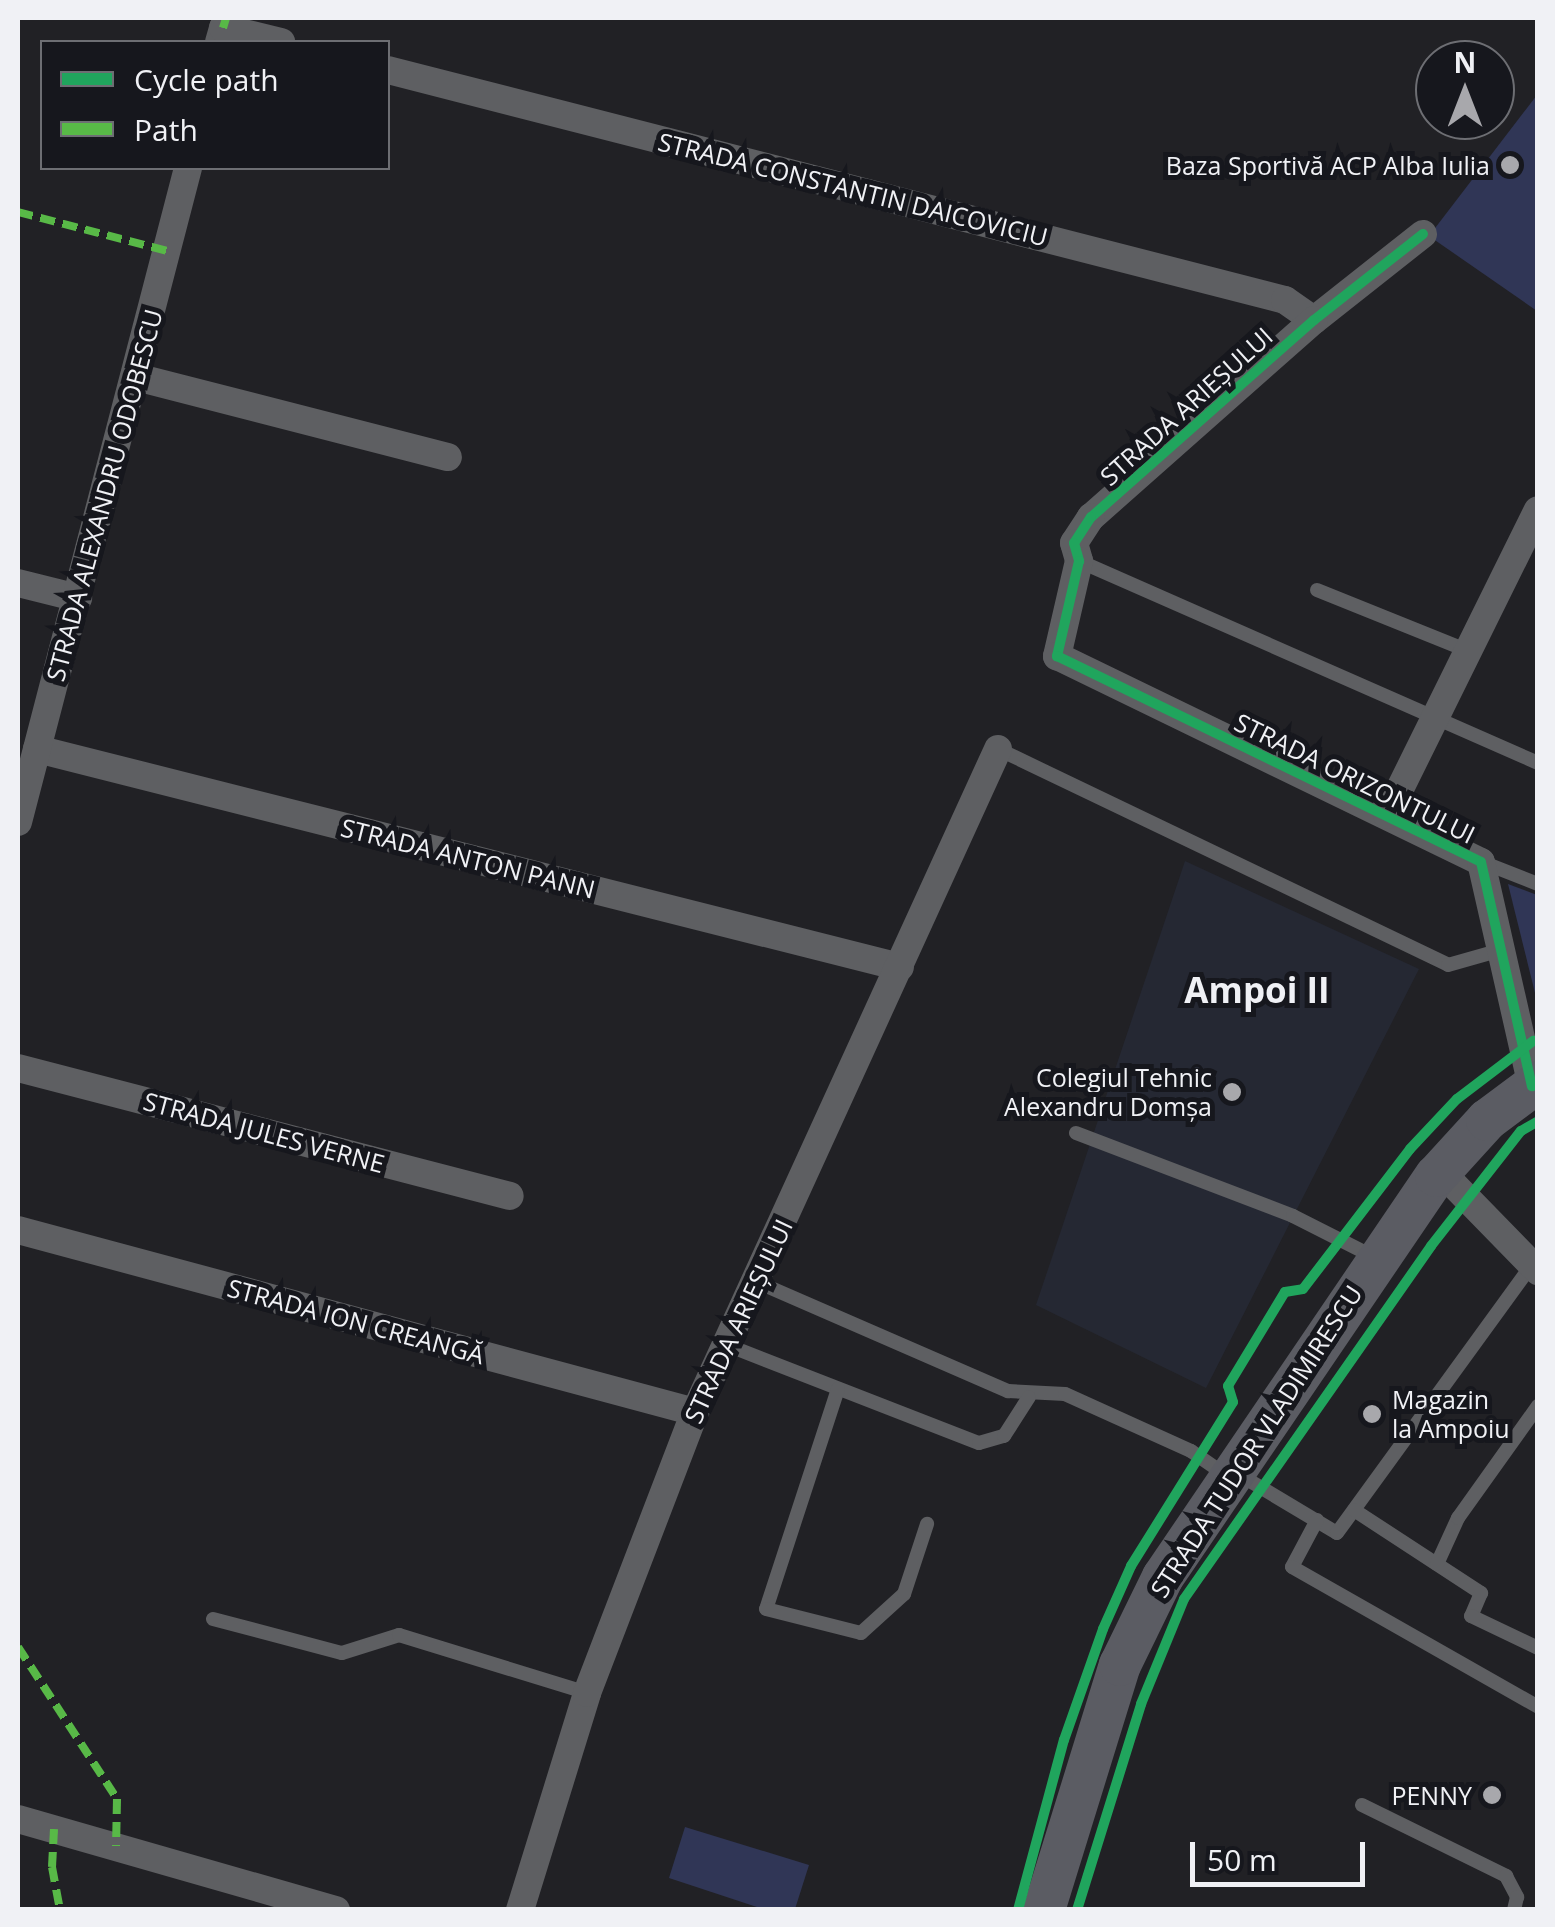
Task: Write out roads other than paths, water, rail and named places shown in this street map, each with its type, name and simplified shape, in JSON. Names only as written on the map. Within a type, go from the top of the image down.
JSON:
[{"type":"main road","name":"STRADA TUDOR VLADIMIRESCU","points":[[1044,1910],[1120,1665],[1163,1577],[1455,1186],[1536,1092]]},
{"type":"main road","name":"STRADA TUDOR VLADIMIRESCU","points":[[1070,1910],[1155,1643],[1238,1479],[1377,1258],[1459,1148],[1536,1092]]},
{"type":"street","points":[[221,35],[264,40]]},
{"type":"street","name":"STRADA CONSTANTIN DAICOVICIU","points":[[390,71],[1285,300],[1314,320]]},
{"type":"street","name":"STRADA ALEXANDRU ODOBESCU","points":[[18,822],[188,170]]},
{"type":"street","name":"STRADA ARIEȘULUI","points":[[1058,656],[1079,561],[1074,543],[1092,517],[1314,320],[1423,234]]},
{"type":"street","points":[[136,377],[448,456]]},
{"type":"street","points":[[1388,815],[1538,510]]},
{"type":"street","points":[[18,583],[78,598]]},
{"type":"street","name":"STRADA ORIZONTULUI","points":[[1058,656],[1481,862],[1536,1092]]},
{"type":"street","name":"STRADA ANTON PANN","points":[[37,749],[900,967]]},
{"type":"street","name":"STRADA ARIEȘULUI","points":[[520,1910],[587,1693],[695,1412],[998,749]]},
{"type":"street","name":"STRADA JULES VERNE","points":[[18,1068],[510,1196]]},
{"type":"street","points":[[1455,1186],[1535,1268]]},
{"type":"street","name":"STRADA ION CREANGĂ","points":[[18,1230],[695,1412]]},
{"type":"street","points":[[18,1819],[336,1910]]},
{"type":"lane","points":[[1079,561],[1538,762]]},
{"type":"lane","points":[[1317,590],[1470,651]]},
{"type":"lane","points":[[998,749],[1448,964],[1501,950]]},
{"type":"lane","name":"STRADA ORIZONTULUI","points":[[1481,862],[1538,884]]},
{"type":"lane","points":[[1076,1132],[1293,1216],[1377,1258]]},
{"type":"lane","points":[[756,1282],[1029,1397],[1065,1394],[1191,1451],[1337,1533],[1535,1268]]},
{"type":"lane","points":[[727,1345],[979,1443],[1004,1436],[1029,1397]]},
{"type":"lane","points":[[838,1389],[766,1609],[861,1633],[904,1594],[927,1524]]},
{"type":"lane","points":[[1437,1564],[1458,1518],[1538,1406]]},
{"type":"lane","points":[[1354,1510],[1482,1592],[1471,1616],[1538,1648]]},
{"type":"lane","points":[[1317,1520],[1292,1567],[1538,1707]]},
{"type":"lane","points":[[213,1619],[342,1653],[399,1635],[587,1693]]},
{"type":"lane","points":[[1362,1805],[1506,1876],[1517,1897],[1514,1910]]},
{"type":"place","name":"Baza Sportivă ACP Alba Iulia","points":[[1510,165]]},
{"type":"place","name":"Colegiul Tehnic Alexandru Domșa","points":[[1232,1092]]},
{"type":"place","name":"Magazin la Ampoiu","points":[[1372,1414]]},
{"type":"place","name":"PENNY","points":[[1492,1795]]},
{"type":"district","name":"Ampoi II","points":[[1257,990]]}]
